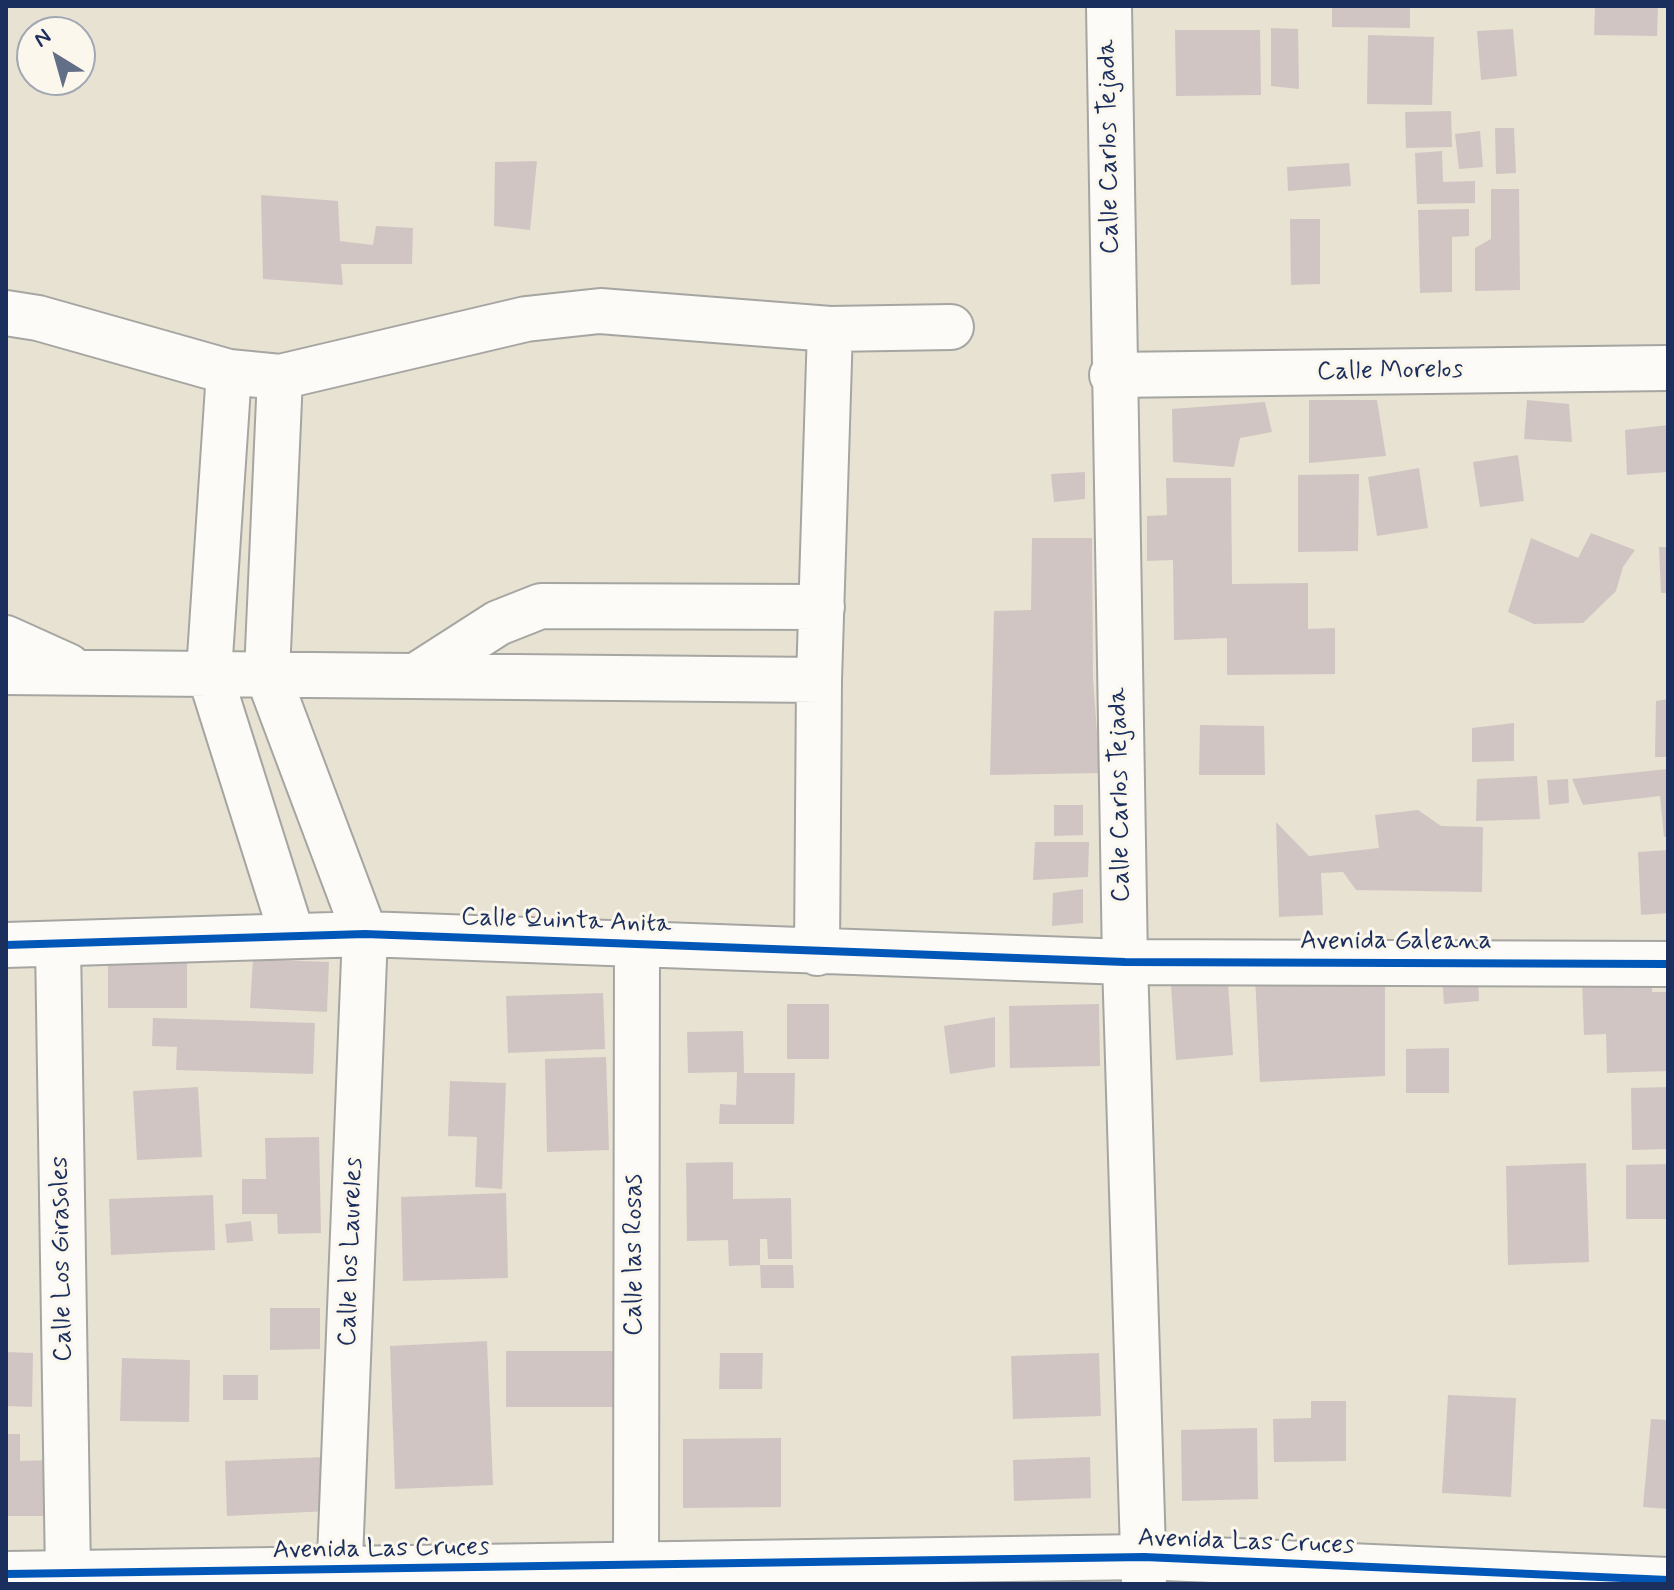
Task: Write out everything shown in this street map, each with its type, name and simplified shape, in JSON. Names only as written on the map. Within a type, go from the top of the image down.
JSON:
[{"type":"street","name":"Calle Carlos Tejada","points":[[1109,6],[1112,375],[1125,962],[1144,1571]]},
{"type":"street","points":[[6,313],[229,372],[280,377],[526,319],[600,311],[830,329],[951,327]]},
{"type":"street","points":[[817,953],[819,680],[830,329]]},
{"type":"street","name":"Calle Morelos","points":[[1112,375],[1668,368]]},
{"type":"street","points":[[229,372],[209,672],[292,935]]},
{"type":"street","points":[[280,377],[267,673],[365,934]]},
{"type":"street","points":[[417,675],[498,623],[541,606],[822,607]]},
{"type":"street","points":[[6,638],[81,672]]},
{"type":"street","points":[[6,672],[819,680]]},
{"type":"street","name":"Calle Quinta Anita","points":[[6,945],[365,934],[1125,962]]},
{"type":"street","name":"Calle los Laureles","points":[[340,1577],[365,934]]},
{"type":"street","name":"Calle Los Girasoles","points":[[58,944],[68,1573]]},
{"type":"street","name":"Calle las Rosas","points":[[636,1567],[637,944]]},
{"type":"street","name":"Avenida Galeana","points":[[1125,962],[1668,964]]},
{"type":"street","name":"Avenida Las Cruces","points":[[6,1574],[68,1573],[160,1578],[478,1576],[636,1567],[810,1574],[1144,1571],[1668,1580]]},
{"type":"building","points":[[1332,6],[1410,6],[1410,28],[1332,27]]},
{"type":"building","points":[[1595,6],[1658,6],[1657,36],[1594,35]]},
{"type":"building","points":[[1271,28],[1298,29],[1299,89],[1271,86]]},
{"type":"building","points":[[1513,29],[1517,76],[1481,80],[1477,31]]},
{"type":"building","points":[[1175,30],[1260,30],[1261,95],[1176,96]]},
{"type":"building","points":[[1368,35],[1434,37],[1432,105],[1367,104]]},
{"type":"building","points":[[1451,111],[1452,147],[1406,148],[1405,112]]},
{"type":"building","points":[[1495,128],[1514,128],[1516,173],[1496,174]]},
{"type":"building","points":[[1480,131],[1483,167],[1459,169],[1455,134]]},
{"type":"building","points":[[1442,151],[1443,182],[1475,181],[1475,203],[1417,204],[1415,153]]},
{"type":"building","points":[[537,161],[530,230],[494,226],[495,162]]},
{"type":"building","points":[[1349,163],[1351,186],[1288,191],[1287,167]]},
{"type":"building","points":[[1491,189],[1519,189],[1520,290],[1475,291],[1475,248],[1491,239]]},
{"type":"building","points":[[261,195],[338,201],[340,241],[373,245],[376,226],[413,228],[412,264],[341,264],[343,285],[263,279]]},
{"type":"building","points":[[1469,209],[1469,236],[1452,237],[1452,292],[1420,293],[1418,210]]},
{"type":"building","points":[[1290,219],[1320,219],[1320,284],[1291,285]]},
{"type":"building","points":[[1309,400],[1377,400],[1386,456],[1309,463]]},
{"type":"building","points":[[1527,400],[1569,404],[1572,442],[1524,439]]},
{"type":"building","points":[[1265,402],[1272,432],[1240,438],[1234,467],[1173,462],[1172,409]]},
{"type":"building","points":[[1668,425],[1668,472],[1627,475],[1625,430]]},
{"type":"building","points":[[1518,455],[1524,501],[1480,507],[1473,462]]},
{"type":"building","points":[[1419,468],[1428,528],[1377,536],[1368,477]]},
{"type":"building","points":[[1085,472],[1085,499],[1054,502],[1051,474]]},
{"type":"building","points":[[1359,474],[1358,551],[1298,552],[1298,475]]},
{"type":"building","points":[[1166,478],[1231,478],[1232,584],[1308,583],[1308,629],[1335,628],[1335,674],[1227,675],[1227,638],[1174,640],[1173,560],[1147,561],[1147,516],[1167,515]]},
{"type":"building","points":[[1591,533],[1635,550],[1623,567],[1616,591],[1583,623],[1534,624],[1508,612],[1531,538],[1578,558]]},
{"type":"building","points":[[1032,538],[1092,538],[1093,678],[1100,773],[990,775],[994,611],[1031,610]]},
{"type":"building","points":[[1659,547],[1668,547],[1668,593],[1661,593]]},
{"type":"building","points":[[1668,699],[1668,757],[1655,757],[1656,701]]},
{"type":"building","points":[[1514,723],[1514,761],[1472,762],[1472,728]]},
{"type":"building","points":[[1200,725],[1264,726],[1265,775],[1199,775]]},
{"type":"building","points":[[1668,769],[1668,837],[1664,837],[1660,796],[1583,805],[1572,779]]},
{"type":"building","points":[[1537,776],[1540,819],[1476,821],[1477,779]]},
{"type":"building","points":[[1568,779],[1569,803],[1549,805],[1547,780]]},
{"type":"building","points":[[1054,805],[1083,805],[1083,835],[1054,836]]},
{"type":"building","points":[[1418,810],[1441,826],[1483,827],[1482,892],[1356,890],[1343,872],[1321,873],[1323,915],[1279,917],[1276,822],[1309,856],[1379,848],[1375,815]]},
{"type":"building","points":[[1035,842],[1089,842],[1088,877],[1033,880]]},
{"type":"building","points":[[1668,850],[1668,913],[1641,915],[1638,852]]},
{"type":"building","points":[[1083,889],[1083,923],[1052,926],[1053,893]]},
{"type":"building","points":[[253,959],[329,962],[327,1012],[250,1008]]},
{"type":"building","points":[[187,962],[187,1008],[108,1008],[108,963]]},
{"type":"building","points":[[1385,970],[1385,1076],[1260,1082],[1255,975]]},
{"type":"building","points":[[1478,972],[1479,1001],[1444,1004],[1442,975]]},
{"type":"building","points":[[1652,976],[1652,992],[1668,992],[1668,1071],[1607,1073],[1606,1034],[1584,1035],[1582,979]]},
{"type":"building","points":[[1228,982],[1233,1055],[1176,1060],[1171,985]]},
{"type":"building","points":[[603,993],[605,1049],[508,1053],[506,996]]},
{"type":"building","points":[[787,1004],[829,1004],[829,1059],[787,1059]]},
{"type":"building","points":[[1099,1004],[1100,1066],[1010,1068],[1009,1006]]},
{"type":"building","points":[[995,1017],[995,1067],[950,1074],[944,1026]]},
{"type":"building","points":[[153,1018],[315,1023],[313,1074],[176,1070],[177,1047],[152,1046]]},
{"type":"building","points":[[743,1031],[744,1073],[795,1073],[794,1124],[719,1124],[720,1104],[736,1105],[737,1072],[688,1073],[687,1032]]},
{"type":"building","points":[[1449,1048],[1449,1093],[1406,1093],[1406,1049]]},
{"type":"building","points":[[606,1057],[609,1150],[547,1152],[545,1059]]},
{"type":"building","points":[[450,1081],[506,1083],[502,1189],[475,1187],[477,1137],[448,1136]]},
{"type":"building","points":[[198,1087],[202,1157],[137,1160],[133,1091]]},
{"type":"building","points":[[1668,1087],[1668,1149],[1632,1150],[1631,1088]]},
{"type":"building","points":[[319,1137],[321,1233],[278,1234],[277,1214],[242,1214],[242,1179],[266,1179],[265,1138]]},
{"type":"building","points":[[733,1162],[733,1199],[791,1198],[792,1259],[768,1259],[767,1239],[760,1239],[760,1265],[729,1266],[728,1240],[687,1241],[686,1163]]},
{"type":"building","points":[[1586,1163],[1589,1262],[1508,1265],[1506,1166]]},
{"type":"building","points":[[1668,1164],[1668,1219],[1626,1219],[1626,1165]]},
{"type":"building","points":[[506,1193],[508,1278],[403,1281],[401,1197]]},
{"type":"building","points":[[213,1195],[215,1250],[111,1255],[109,1199]]},
{"type":"building","points":[[251,1221],[253,1241],[227,1243],[225,1224]]},
{"type":"building","points":[[760,1265],[793,1265],[794,1288],[761,1288]]},
{"type":"building","points":[[270,1308],[320,1308],[320,1349],[270,1350]]},
{"type":"building","points":[[487,1341],[493,1485],[395,1489],[390,1346]]},
{"type":"building","points":[[506,1351],[616,1351],[616,1407],[506,1407]]},
{"type":"building","points":[[6,1352],[33,1353],[32,1407],[6,1406]]},
{"type":"building","points":[[720,1353],[763,1353],[762,1389],[719,1389]]},
{"type":"building","points":[[1099,1353],[1101,1416],[1013,1419],[1011,1356]]},
{"type":"building","points":[[122,1358],[190,1360],[189,1422],[120,1421]]},
{"type":"building","points":[[223,1375],[258,1375],[258,1400],[223,1400]]},
{"type":"building","points":[[1448,1395],[1516,1398],[1511,1497],[1442,1493]]},
{"type":"building","points":[[1311,1401],[1346,1401],[1346,1461],[1274,1462],[1273,1419],[1311,1418]]},
{"type":"building","points":[[1651,1419],[1668,1420],[1668,1509],[1643,1507]]},
{"type":"building","points":[[1257,1428],[1258,1499],[1182,1501],[1181,1430]]},
{"type":"building","points":[[6,1434],[20,1434],[20,1461],[49,1460],[50,1516],[6,1516]]},
{"type":"building","points":[[781,1438],[781,1507],[683,1508],[683,1439]]},
{"type":"building","points":[[326,1457],[329,1511],[227,1516],[225,1461]]},
{"type":"building","points":[[1090,1457],[1091,1498],[1014,1501],[1013,1460]]},
{"type":"building","points":[[1059,1577],[1121,1577],[1121,1584],[1058,1584]]},
{"type":"cycle path","points":[[6,945],[365,934],[1125,962],[1668,964]]},
{"type":"cycle path","points":[[6,1574],[1144,1557],[1668,1580]]}]
